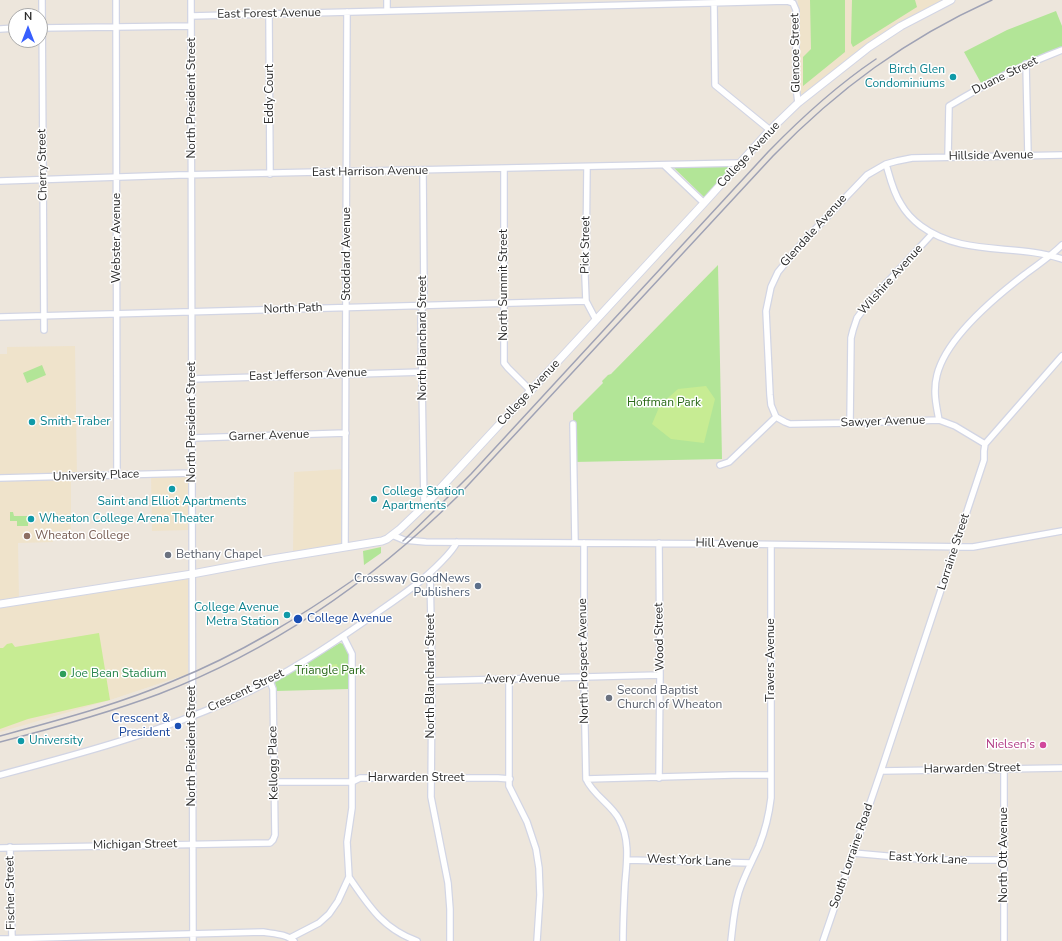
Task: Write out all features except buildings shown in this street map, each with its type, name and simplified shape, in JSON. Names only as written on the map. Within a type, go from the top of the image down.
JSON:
[{"type":"street","name":"Webster Avenue","points":[[116,0],[117,475]]},
{"type":"street","name":"North President Street","points":[[192,0],[192,941]]},
{"type":"street","points":[[387,0],[387,12]]},
{"type":"street","name":"College Avenue","points":[[0,604],[192,574],[272,558],[382,541],[392,535],[424,506],[532,391],[770,130],[798,103],[853,59],[901,26],[950,0]]},
{"type":"street","name":"Glencoe Street","points":[[714,3],[784,1],[793,3],[796,10],[796,86],[798,103]]},
{"type":"street","points":[[347,12],[714,3],[715,85],[770,130]]},
{"type":"street","name":"East Forest Avenue","points":[[192,16],[347,12]]},
{"type":"street","name":"Stoddard Avenue","points":[[345,546],[348,172],[347,12]]},
{"type":"street","name":"Eddy Court","points":[[270,14],[270,174]]},
{"type":"street","points":[[48,28],[192,26]]},
{"type":"street","name":"Cherry Street","points":[[41,48],[44,330]]},
{"type":"street","name":"Duane Street","points":[[948,157],[949,106],[988,83],[1026,64],[1062,50]]},
{"type":"street","points":[[1026,64],[1028,156]]},
{"type":"street","name":"Hillside Avenue","points":[[920,158],[1062,155]]},
{"type":"street","name":"Glendale Avenue","points":[[776,417],[771,405],[770,396],[766,317],[768,299],[774,280],[789,258],[860,181],[874,170],[886,164],[905,159],[920,158]]},
{"type":"street","name":"East Harrison Avenue","points":[[0,181],[740,163]]},
{"type":"street","points":[[886,164],[894,190],[901,205],[910,217],[932,234],[951,242],[972,247],[1007,248],[1052,255],[1062,259]]},
{"type":"street","points":[[664,165],[704,203]]},
{"type":"street","name":"Pick Street","points":[[587,167],[586,301],[596,320]]},
{"type":"street","name":"North Summit Street","points":[[504,169],[504,363],[532,391]]},
{"type":"street","name":"North Blanchard Street","points":[[423,171],[424,294],[421,319],[424,506]]},
{"type":"street","name":"Wilshire Avenue","points":[[850,423],[851,338],[855,323],[860,313],[868,303],[932,234]]},
{"type":"street","points":[[939,420],[935,402],[937,375],[944,358],[955,340],[980,312],[1004,291],[1052,255],[1062,245]]},
{"type":"street","name":"North Path","points":[[0,317],[586,301]]},
{"type":"street","points":[[985,444],[1062,356]]},
{"type":"street","name":"East Jefferson Avenue","points":[[192,379],[423,372]]},
{"type":"street","points":[[720,465],[729,462],[776,417]]},
{"type":"street","name":"Sawyer Avenue","points":[[776,417],[790,424],[939,420],[955,426],[985,444]]},
{"type":"street","points":[[573,424],[575,543]]},
{"type":"street","name":"Garner Avenue","points":[[192,438],[346,434]]},
{"type":"street","name":"Lorraine Street","points":[[881,771],[984,460],[985,444]]},
{"type":"street","name":"University Place","points":[[0,478],[192,473]]},
{"type":"street","name":"Hill Avenue","points":[[392,535],[404,540],[418,542],[973,547],[1062,531]]},
{"type":"street","name":"Crescent Street","points":[[0,775],[112,744],[192,716],[234,699],[270,681],[343,636],[401,596],[430,573],[453,550],[457,542]]},
{"type":"street","name":"North Prospect Avenue","points":[[584,543],[586,779]]},
{"type":"street","name":"Wood Street","points":[[659,543],[659,778]]},
{"type":"street","name":"Travers Avenue","points":[[731,941],[736,900],[744,877],[760,842],[767,820],[771,798],[771,545]]},
{"type":"street","name":"North Blanchard Street","points":[[430,573],[432,681],[431,796],[449,895],[450,941]]},
{"type":"street","points":[[0,940],[263,932],[278,934],[292,939],[319,923],[329,914],[338,901],[349,877],[347,842],[352,808],[352,654],[343,636]]},
{"type":"street","name":"Avery Avenue","points":[[432,681],[660,675]]},
{"type":"street","points":[[509,679],[509,786],[527,822],[536,849],[539,868],[540,896],[537,941]]},
{"type":"street","name":"Kellogg Place","points":[[270,681],[273,689],[275,835],[270,843]]},
{"type":"street","name":"Harwarden Street","points":[[881,771],[1062,768]]},
{"type":"street","name":"North Ott Avenue","points":[[1004,769],[1004,941]]},
{"type":"street","name":"South Lorraine Road","points":[[823,941],[881,771]]},
{"type":"street","points":[[622,941],[627,841],[620,821],[610,806],[589,786],[586,779],[771,775]]},
{"type":"street","name":"Harwarden Street","points":[[274,782],[352,782],[360,778],[510,779]]},
{"type":"street","name":"Michigan Street","points":[[0,848],[270,843]]},
{"type":"street","name":"Fischer Street","points":[[10,848],[12,939]]},
{"type":"street","name":"East York Lane","points":[[853,853],[926,860],[1004,860]]},
{"type":"street","name":"West York Lane","points":[[627,860],[751,863]]},
{"type":"street","points":[[349,877],[366,903],[388,925],[400,933],[417,941]]},
{"type":"shaded area","points":[[798,0],[946,0],[909,19],[800,98]]},
{"type":"shaded area","name":"Wheaton College","points":[[75,346],[77,478],[71,478],[71,530],[54,531],[53,542],[18,543],[19,599],[188,573],[188,674],[110,700],[0,732],[0,354],[7,354],[7,347]]},
{"type":"shaded area","points":[[344,469],[343,544],[293,554],[294,472]]},
{"type":"shaded area","name":"Wheaton College","points":[[190,475],[190,530],[152,531],[151,476]]},
{"type":"green space","points":[[810,0],[845,0],[845,52],[803,86],[803,57],[811,49]]},
{"type":"green space","points":[[852,0],[915,0],[917,7],[853,47],[851,43]]},
{"type":"green space","points":[[1056,11],[1062,26],[1062,47],[1024,62],[981,83],[964,52],[1007,30]]},
{"type":"green space","points":[[737,165],[706,199],[672,166]]},
{"type":"green space","name":"Hoffman Park","points":[[718,265],[722,459],[574,462],[573,413],[603,383],[602,381],[611,374]]},
{"type":"green space","points":[[42,365],[46,375],[27,383],[23,373]]},
{"type":"green space","points":[[706,386],[715,399],[704,443],[671,439],[652,424],[660,405],[678,389]]},
{"type":"green space","points":[[10,512],[13,512],[14,516],[28,516],[28,526],[17,526],[17,521],[10,521]]},
{"type":"green space","points":[[381,547],[381,553],[364,565],[363,551]]},
{"type":"green space","name":"Joe Bean Stadium","points":[[99,633],[110,700],[28,719],[0,729],[0,648],[12,643],[15,647]]},
{"type":"green space","name":"Triangle Park","points":[[340,643],[344,644],[349,655],[349,689],[276,691],[275,682],[277,680]]},
{"type":"green space","points":[[337,664],[339,675],[318,678],[316,667]]},
{"type":"railway","points":[[0,742],[61,726],[120,708],[159,694],[201,676],[242,656],[281,634],[356,584],[391,557],[458,496],[773,156],[823,109],[848,87],[902,49],[931,31],[992,0]]},
{"type":"railway","points":[[403,541],[471,474],[768,152],[819,103],[861,69],[876,59]]},
{"type":"railway","points":[[0,736],[109,705],[152,690],[198,670],[269,634],[359,576]]},
{"type":"place","name":"Birch Glen Condominiums","points":[[953,77]]},
{"type":"place","name":"Smith-Traber","points":[[32,422]]},
{"type":"place","name":"Saint and Elliot Apartments","points":[[172,489]]},
{"type":"place","name":"College Station Apartments","points":[[374,499]]},
{"type":"place","name":"Wheaton College Arena Theater","points":[[31,519]]},
{"type":"place","name":"Wheaton College","points":[[27,536]]},
{"type":"place","name":"Bethany Chapel","points":[[168,555]]},
{"type":"place","name":"Crossway GoodNews Publishers","points":[[478,586]]},
{"type":"place","name":"College Avenue Metra Station","points":[[287,615]]},
{"type":"place","name":"College Avenue","points":[[298,619]]},
{"type":"place","name":"Joe Bean Stadium","points":[[63,674]]},
{"type":"place","name":"Second Baptist Church of Wheaton","points":[[609,698]]},
{"type":"place","name":"Crescent & President","points":[[178,726]]},
{"type":"place","name":"University","points":[[21,741]]},
{"type":"place","name":"Nielsen's","points":[[1043,745]]}]
